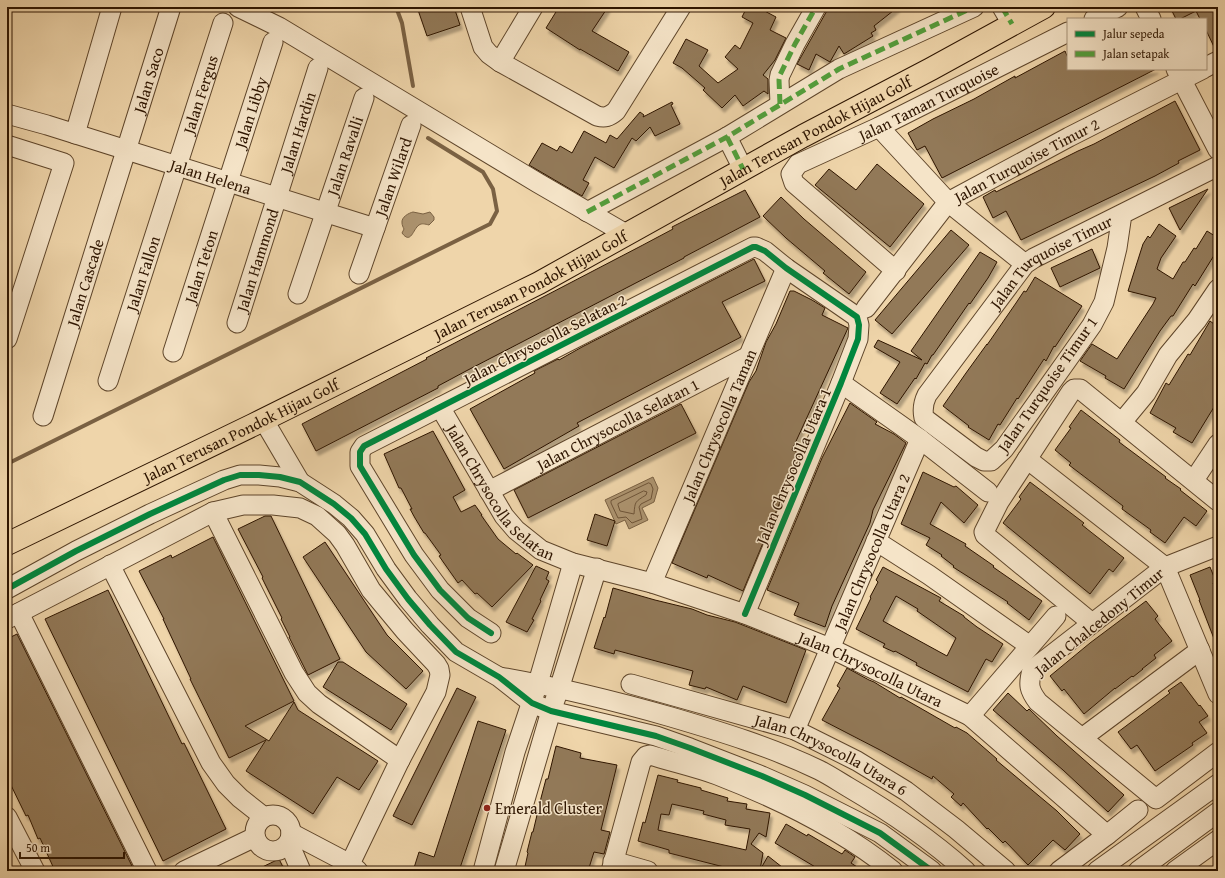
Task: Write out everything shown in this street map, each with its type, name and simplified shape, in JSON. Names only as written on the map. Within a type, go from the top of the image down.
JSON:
[{"type":"main road","name":"Jalan Terusan Pondok Hijau Golf","points":[[7,544],[539,283],[743,169],[1007,16],[1044,7]]},
{"type":"street","points":[[75,134],[112,7]]},
{"type":"street","points":[[238,7],[279,26],[626,234]]},
{"type":"street","points":[[470,7],[480,38],[489,54],[500,62],[603,118],[611,116],[616,111],[681,7]]},
{"type":"street","points":[[500,62],[533,7]]},
{"type":"street","points":[[780,104],[780,75],[795,44],[816,7]]},
{"type":"street","points":[[587,212],[727,137],[838,69],[974,7]]},
{"type":"street","points":[[1096,18],[1118,7]]},
{"type":"street","points":[[1145,7],[1150,18]]},
{"type":"street","name":"Jalan Saco","points":[[126,150],[170,10]]},
{"type":"street","name":"Jalan Fergus","points":[[177,166],[223,23]]},
{"type":"street","name":"Jalan Taman Turquoise","points":[[896,271],[794,183],[791,174],[798,164],[879,127],[1067,33]]},
{"type":"street","name":"Jalan Libby","points":[[228,182],[273,42]]},
{"type":"street","points":[[1207,67],[1218,62]]},
{"type":"street","name":"Jalan Hardin","points":[[277,197],[318,68]]},
{"type":"street","name":"Jalan Turquoise Timur 2","points":[[866,308],[948,202],[1069,137],[1179,74],[1198,70]]},
{"type":"street","points":[[1179,74],[1218,150]]},
{"type":"street","name":"Jalan Ravalli","points":[[298,294],[364,98]]},
{"type":"street","name":"Jalan Helena","points":[[7,114],[47,125],[375,228]]},
{"type":"street","name":"Jalan Wilard","points":[[359,274],[411,125]]},
{"type":"street","points":[[879,127],[948,202],[1026,264]]},
{"type":"street","points":[[727,137],[743,169]]},
{"type":"street","points":[[7,145],[64,163],[14,292],[7,339]]},
{"type":"street","name":"Jalan Cascade","points":[[43,416],[126,150]]},
{"type":"street","name":"Jalan Fallon","points":[[108,381],[177,166]]},
{"type":"street","name":"Jalan Turquoise Timur","points":[[923,403],[927,395],[1026,264],[1034,258],[1218,166]]},
{"type":"street","name":"Jalan Teton","points":[[173,352],[228,182]]},
{"type":"street","name":"Jalan Hammond","points":[[237,323],[277,197]]},
{"type":"street","name":"Jalan Turquoise Timur 1","points":[[923,403],[924,418],[976,457],[984,461],[991,461],[1004,449],[1092,325],[1104,302],[1118,248],[1122,214]]},
{"type":"street","name":"Jalan Chrysocolla Selatan 2","points":[[491,633],[468,618],[440,590],[414,555],[360,466],[360,452],[364,446],[753,247],[765,251],[786,268]]},
{"type":"street","name":"Jalan Chrysocolla Utara 1","points":[[745,614],[841,383],[858,339],[860,325],[857,317],[786,268]]},
{"type":"street","name":"Jalan Chrysocolla Taman","points":[[652,583],[786,268]]},
{"type":"street","points":[[1122,422],[1146,394],[1168,355],[1197,320],[1218,289]]},
{"type":"street","name":"Jalan Chrysocolla Selatan 1","points":[[489,491],[747,357]]},
{"type":"street","points":[[841,383],[920,439],[988,492]]},
{"type":"street","points":[[1092,623],[985,535],[984,532],[999,502],[1074,389],[1080,389],[1194,480],[1218,502]]},
{"type":"street","name":"Jalan Chrysocolla Selatan","points":[[440,407],[504,516],[516,530],[541,550],[573,562],[597,568]]},
{"type":"street","points":[[258,422],[280,477]]},
{"type":"street","points":[[258,422],[300,482]]},
{"type":"street","name":"Jalan Chrysocolla Utara 2","points":[[795,730],[920,439]]},
{"type":"street","points":[[1194,480],[1218,444]]},
{"type":"street","points":[[1028,459],[1165,567],[1218,694]]},
{"type":"street","points":[[7,589],[76,551],[150,514],[224,480],[240,475],[280,477],[300,482],[334,504],[351,518],[365,534],[386,569],[408,599],[456,652],[499,677],[532,703],[551,711],[656,736],[762,776],[805,795],[880,833],[932,871]]},
{"type":"street","points":[[147,871],[13,616],[213,512],[243,505],[273,505],[300,508],[317,516],[337,534],[346,545],[371,590],[405,631],[436,664],[440,675],[436,692],[400,760],[354,868],[290,838]]},
{"type":"street","points":[[213,512],[294,673],[306,693],[319,704],[400,760]]},
{"type":"street","points":[[876,541],[929,575],[1030,646]]},
{"type":"street","name":"Jalan Chalcedony Timur","points":[[1082,738],[1038,702],[1032,693],[1029,682],[1032,670],[1165,567],[1218,546]]},
{"type":"street","points":[[483,871],[515,752],[532,703],[573,562]]},
{"type":"street","points":[[110,566],[211,763],[226,784],[240,798],[264,817]]},
{"type":"street","points":[[504,871],[551,711],[597,568]]},
{"type":"street","name":"Jalan Chrysocolla Utara","points":[[597,568],[652,583],[745,614],[830,648],[970,716],[1107,835]]},
{"type":"street","points":[[970,716],[1056,616]]},
{"type":"street","points":[[1200,650],[1082,738],[1156,799],[1218,752]]},
{"type":"street","points":[[499,677],[538,683],[628,704],[731,735],[780,753],[820,770],[870,800],[946,854],[966,871]]},
{"type":"street","name":"Jalan Chrysocolla Utara 6","points":[[631,684],[795,730],[857,761],[906,791],[956,829],[1006,871]]},
{"type":"street","points":[[648,871],[612,866],[641,762],[646,756],[716,775],[765,794],[830,827],[881,861],[893,871]]},
{"type":"street","points":[[1097,871],[1218,784]]},
{"type":"street","points":[[1059,871],[1138,810]]},
{"type":"street","points":[[1138,871],[1218,812]]},
{"type":"street","points":[[290,838],[284,848],[273,852],[267,850],[258,842],[256,826],[264,817],[269,815],[280,816],[288,822],[290,838],[301,871]]},
{"type":"street","points":[[7,818],[35,871]]},
{"type":"street","points":[[1176,871],[1218,840]]},
{"type":"street","points":[[184,871],[258,842]]},
{"type":"street","points":[[214,871],[258,842]]},
{"type":"water","points":[[413,212],[423,214],[430,212],[434,217],[434,220],[429,225],[419,225],[412,235],[408,237],[402,233],[404,229],[402,221],[409,213]]},
{"type":"water","points":[[653,477],[658,488],[654,502],[642,508],[648,520],[629,529],[625,520],[616,524],[605,500]]},
{"type":"building","points":[[417,7],[454,7],[460,25],[427,36]]},
{"type":"building","points":[[559,7],[608,7],[592,31],[629,52],[618,71],[580,50],[546,28]]},
{"type":"building","points":[[747,7],[757,7],[776,17],[770,30],[786,38],[775,60],[763,75],[768,79],[768,94],[764,91],[743,106],[735,95],[722,108],[703,90],[705,88],[682,68],[673,63],[686,39],[708,50],[699,66],[718,83],[738,69],[725,57],[735,45],[740,49],[753,23],[742,17]]},
{"type":"building","points":[[829,7],[898,7],[874,26],[876,30],[871,33],[873,36],[844,54],[839,46],[830,62],[816,54],[809,70],[797,64]]},
{"type":"building","points":[[1170,7],[1214,7],[1218,16],[1218,50],[1216,51],[1207,32],[1207,18],[1200,18],[1196,11],[1182,18],[1176,18]]},
{"type":"building","points":[[1065,51],[1067,56],[1067,70],[1154,70],[942,178],[925,146],[917,150],[908,133],[1015,76],[1015,78]]},
{"type":"building","points":[[1175,101],[1200,150],[1178,161],[1179,163],[1155,176],[1021,240],[1006,211],[993,218],[983,197],[1094,144]]},
{"type":"building","points":[[672,102],[673,104],[671,105],[680,124],[655,136],[650,127],[636,141],[632,138],[614,168],[595,157],[583,180],[589,183],[582,196],[529,165],[542,143],[557,151],[560,146],[572,153],[584,131],[606,143],[610,135],[617,139],[640,112],[644,115],[643,117]]},
{"type":"building","points":[[877,164],[924,204],[890,247],[815,185],[829,169],[856,190]]},
{"type":"building","points":[[1208,189],[1180,230],[1169,208]]},
{"type":"building","points":[[745,190],[760,217],[316,451],[302,424],[673,229],[672,227]]},
{"type":"building","points":[[781,197],[804,219],[866,272],[849,294],[823,273],[825,271],[763,216]]},
{"type":"building","points":[[1159,224],[1176,236],[1161,258],[1157,269],[1173,279],[1183,262],[1185,262],[1194,248],[1196,249],[1207,231],[1218,238],[1218,249],[1195,286],[1193,284],[1173,316],[1171,316],[1160,331],[1124,389],[1105,378],[1106,376],[1080,361],[1092,344],[1117,359],[1153,304],[1156,298],[1128,291],[1143,244],[1148,236],[1150,238]]},
{"type":"building","points":[[951,230],[969,245],[892,334],[875,320]]},
{"type":"building","points":[[1092,249],[1100,268],[1060,287],[1051,268]]},
{"type":"building","points":[[980,252],[997,262],[970,304],[969,303],[927,364],[925,363],[916,379],[915,378],[897,404],[880,393],[900,362],[874,347],[878,340],[922,360],[911,351]]},
{"type":"building","points":[[754,259],[765,281],[722,302],[741,337],[577,423],[579,426],[504,469],[470,409],[535,373],[534,371],[558,359],[559,360]]},
{"type":"building","points":[[1035,277],[1082,306],[1055,347],[1054,346],[1046,361],[1044,359],[1000,425],[998,424],[989,440],[968,427],[969,426],[943,406],[1024,291],[1026,292]]},
{"type":"building","points":[[790,291],[794,291],[825,308],[822,315],[848,328],[792,450],[800,454],[743,591],[708,575],[707,578],[672,563],[749,382],[756,371],[766,342],[776,324]]},
{"type":"building","points":[[1210,321],[1218,327],[1218,409],[1214,407],[1192,443],[1173,432],[1176,428],[1150,413],[1166,383],[1169,385],[1188,354],[1190,355]]},
{"type":"building","points":[[850,403],[877,422],[875,424],[894,434],[906,443],[873,510],[870,523],[832,606],[825,627],[794,615],[799,603],[767,590],[822,458]]},
{"type":"building","points":[[681,404],[696,433],[528,518],[514,490]]},
{"type":"building","points":[[1081,410],[1120,440],[1119,442],[1166,477],[1165,478],[1181,489],[1180,490],[1207,511],[1196,526],[1184,517],[1165,543],[1150,532],[1151,530],[1122,509],[1123,506],[1069,465],[1071,463],[1055,450],[1071,428],[1069,427]]},
{"type":"building","points":[[433,431],[465,490],[453,497],[461,512],[475,505],[498,539],[516,554],[517,553],[533,565],[492,607],[477,593],[475,594],[462,580],[458,583],[439,556],[441,555],[424,533],[415,518],[401,488],[399,488],[384,454]]},
{"type":"building","points":[[923,472],[954,487],[956,486],[978,505],[964,523],[941,502],[930,524],[966,544],[965,546],[994,566],[993,567],[1042,601],[1029,620],[1007,603],[1008,602],[953,567],[954,566],[941,556],[942,555],[926,545],[930,538],[901,524]]},
{"type":"building","points":[[1030,482],[1084,523],[1082,525],[1124,558],[1113,572],[1109,569],[1090,594],[1003,523],[1021,499],[1019,497]]},
{"type":"building","points":[[595,514],[615,521],[607,546],[587,540]]},
{"type":"building","points":[[265,516],[271,516],[340,659],[308,675],[289,637],[281,619],[282,618],[262,578],[263,577],[238,529]]},
{"type":"building","points":[[213,537],[294,701],[245,726],[269,741],[294,702],[298,710],[378,761],[359,790],[337,777],[313,814],[246,771],[266,740],[229,758],[190,679],[164,619],[139,571],[171,555],[172,558]]},
{"type":"building","points":[[325,542],[387,635],[423,671],[406,689],[366,652],[303,557]]},
{"type":"building","points":[[536,566],[549,572],[546,579],[549,581],[532,619],[534,620],[527,632],[506,622]]},
{"type":"building","points":[[883,567],[941,598],[939,601],[964,616],[977,627],[1003,644],[992,662],[986,659],[968,692],[916,665],[917,663],[895,651],[894,652],[883,647],[885,644],[856,629],[878,582],[876,580]],"holes":[[[896,596],[918,609],[917,611],[956,638],[947,656],[883,621]]]},
{"type":"building","points":[[1210,567],[1216,582],[1213,583],[1218,595],[1218,649],[1190,575]]},
{"type":"building","points":[[613,588],[735,622],[806,650],[786,703],[743,686],[737,700],[706,687],[705,689],[689,685],[693,671],[615,650],[614,654],[594,648],[604,617],[605,618]]},
{"type":"building","points":[[108,590],[182,744],[184,743],[226,829],[163,861],[45,619]]},
{"type":"building","points":[[1146,601],[1158,616],[1155,619],[1172,641],[1154,655],[1156,658],[1143,669],[1115,688],[1084,714],[1064,689],[1062,691],[1050,676],[1090,643]]},
{"type":"building","points":[[17,634],[132,866],[122,871],[55,871],[40,838],[38,839],[28,815],[26,816],[7,777],[7,639]]},
{"type":"building","points":[[338,662],[343,662],[407,704],[391,730],[323,687]]},
{"type":"building","points":[[847,668],[955,728],[956,727],[967,733],[997,759],[996,760],[1057,811],[1080,834],[1065,850],[1053,840],[1028,865],[1005,841],[1003,843],[988,828],[987,829],[963,803],[961,806],[951,797],[954,794],[933,776],[932,779],[822,720],[840,688],[837,686]]},
{"type":"building","points":[[1181,682],[1208,716],[1199,722],[1207,733],[1192,743],[1193,745],[1155,771],[1137,745],[1131,749],[1118,732],[1170,693],[1168,691]]},
{"type":"building","points":[[457,688],[476,697],[412,825],[393,816]]},
{"type":"building","points":[[1008,693],[1027,711],[1029,709],[1057,736],[1124,795],[1108,812],[1063,770],[993,710]]},
{"type":"building","points":[[478,721],[506,730],[459,871],[413,871],[419,852],[434,857]]},
{"type":"building","points":[[556,746],[581,753],[580,758],[617,765],[601,830],[610,832],[604,854],[594,852],[588,871],[524,871],[532,832]]},
{"type":"building","points":[[658,775],[678,780],[677,782],[701,788],[701,790],[728,798],[727,801],[747,804],[746,809],[770,813],[766,837],[759,833],[751,844],[763,853],[760,870],[768,856],[787,871],[734,871],[728,868],[669,853],[669,850],[638,841],[643,822],[645,823]],"holes":[[[672,804],[704,811],[703,814],[726,820],[725,825],[750,829],[746,850],[658,830],[661,814],[669,815]]]},
{"type":"building","points":[[786,824],[807,836],[808,834],[842,854],[845,850],[855,857],[851,863],[863,871],[822,871],[775,843]]},
{"type":"building","points":[[279,859],[285,871],[254,871]]},
{"type":"waterway","points":[[396,7],[402,23],[413,86]]},
{"type":"waterway","points":[[7,464],[490,224],[497,211],[493,189],[483,172],[428,138]]},
{"type":"marked path","points":[[780,104],[780,75],[795,44],[816,7]]},
{"type":"marked path","points":[[587,212],[727,137],[839,69],[974,7]]},
{"type":"marked path","points":[[1002,7],[1012,24]]},
{"type":"marked path","points":[[727,137],[743,169]]},
{"type":"cycle path","points":[[491,633],[468,618],[440,590],[414,555],[360,466],[360,452],[364,446],[753,247],[756,247],[765,251],[786,268],[857,317],[859,325],[858,339],[841,383],[745,614]]},
{"type":"cycle path","points":[[7,589],[76,551],[150,514],[224,480],[240,475],[259,475],[280,477],[300,482],[334,504],[351,518],[365,534],[386,569],[408,599],[456,652],[499,677],[532,703],[551,711],[656,736],[762,776],[805,795],[880,833],[932,871]]},
{"type":"place","name":"Emerald Cluster","points":[[487,808]]}]
